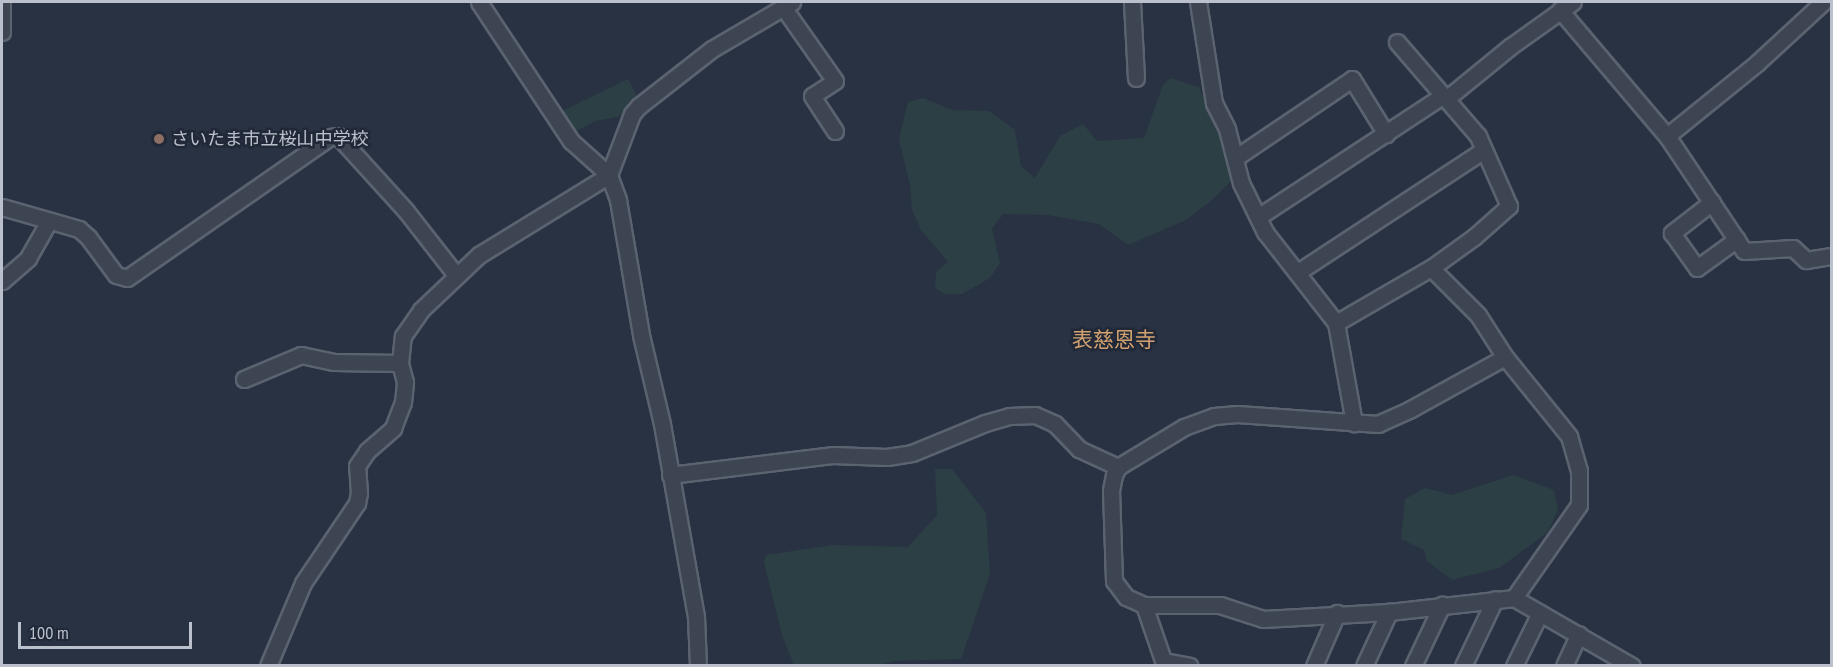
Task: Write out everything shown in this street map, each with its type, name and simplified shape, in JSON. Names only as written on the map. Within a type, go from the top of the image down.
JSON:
[{"type":"street","points":[[2,2],[2,32]]},
{"type":"street","points":[[479,2],[571,141],[609,175],[621,211],[641,335],[662,424],[696,616],[698,666]]},
{"type":"street","points":[[1132,2],[1136,78]]},
{"type":"street","points":[[1198,2],[1214,103],[1227,129],[1241,183],[1265,232],[1336,323],[1354,423]]},
{"type":"street","points":[[1667,136],[1757,63],[1823,2]]},
{"type":"street","points":[[268,666],[303,583],[357,503],[359,493],[357,466],[367,452],[393,428],[404,402],[405,382],[400,363],[403,336],[421,310],[456,275],[479,255],[609,175],[632,114],[639,106],[712,49],[788,4],[835,81],[812,96],[835,131]]},
{"type":"street","points":[[1258,217],[1444,97],[1566,6],[1667,136],[1744,251],[1793,249],[1806,260],[1832,256]]},
{"type":"street","points":[[1336,323],[1431,267],[1474,237],[1509,206],[1478,136],[1397,42]]},
{"type":"street","points":[[1234,158],[1352,79],[1386,134]]},
{"type":"street","points":[[2,207],[79,229],[88,237],[116,275],[127,278],[330,137],[338,136],[406,211],[456,275]]},
{"type":"street","points":[[1298,272],[1484,150]]},
{"type":"street","points":[[1712,202],[1672,233],[1696,268],[1737,239]]},
{"type":"street","points":[[2,281],[28,258],[49,221]]},
{"type":"street","points":[[1431,267],[1478,315],[1505,357],[1569,436],[1579,471],[1580,505],[1514,598]]},
{"type":"street","points":[[244,379],[301,355],[334,362],[400,363]]},
{"type":"street","points":[[1505,357],[1409,410],[1378,424],[1268,415],[1214,416],[1184,427],[1118,467],[1111,490],[1114,581],[1126,597],[1144,605],[1220,605],[1263,618],[1389,612],[1514,598],[1579,634],[1623,663]]},
{"type":"street","points":[[670,475],[832,455],[887,457],[912,453],[986,423],[1009,416],[1035,415],[1055,424],[1079,449],[1118,467]]},
{"type":"street","points":[[1463,666],[1495,599]]},
{"type":"street","points":[[1144,605],[1165,663],[1190,666]]},
{"type":"street","points":[[1413,666],[1442,605]]},
{"type":"street","points":[[1364,666],[1389,612]]},
{"type":"street","points":[[1314,666],[1337,613]]},
{"type":"street","points":[[1514,666],[1540,613]]},
{"type":"street","points":[[1564,666],[1579,634]]},
{"type":"green space","points":[[1170,78],[1199,87],[1218,133],[1232,180],[1212,200],[1186,220],[1128,245],[1099,224],[1048,215],[1003,214],[992,229],[1000,263],[990,278],[962,294],[944,294],[935,288],[936,272],[948,262],[921,230],[912,210],[910,185],[899,139],[908,102],[923,98],[952,110],[989,111],[1015,130],[1021,166],[1035,178],[1060,136],[1083,124],[1097,141],[1144,138],[1163,85]]},
{"type":"green space","points":[[628,79],[639,100],[621,116],[596,121],[572,133],[558,113]]},
{"type":"green space","points":[[935,469],[952,469],[986,513],[990,574],[961,659],[893,661],[878,666],[794,665],[783,638],[764,562],[766,555],[833,545],[908,547],[937,515]]},
{"type":"green space","points":[[1513,475],[1554,490],[1558,509],[1548,532],[1499,568],[1452,580],[1427,561],[1424,550],[1401,539],[1405,499],[1425,488],[1452,495]]},
{"type":"place","name":"さいたま市立桜山中学校","points":[[159,139]]},
{"type":"district","name":"表慈恩寺","points":[[1114,340]]}]
